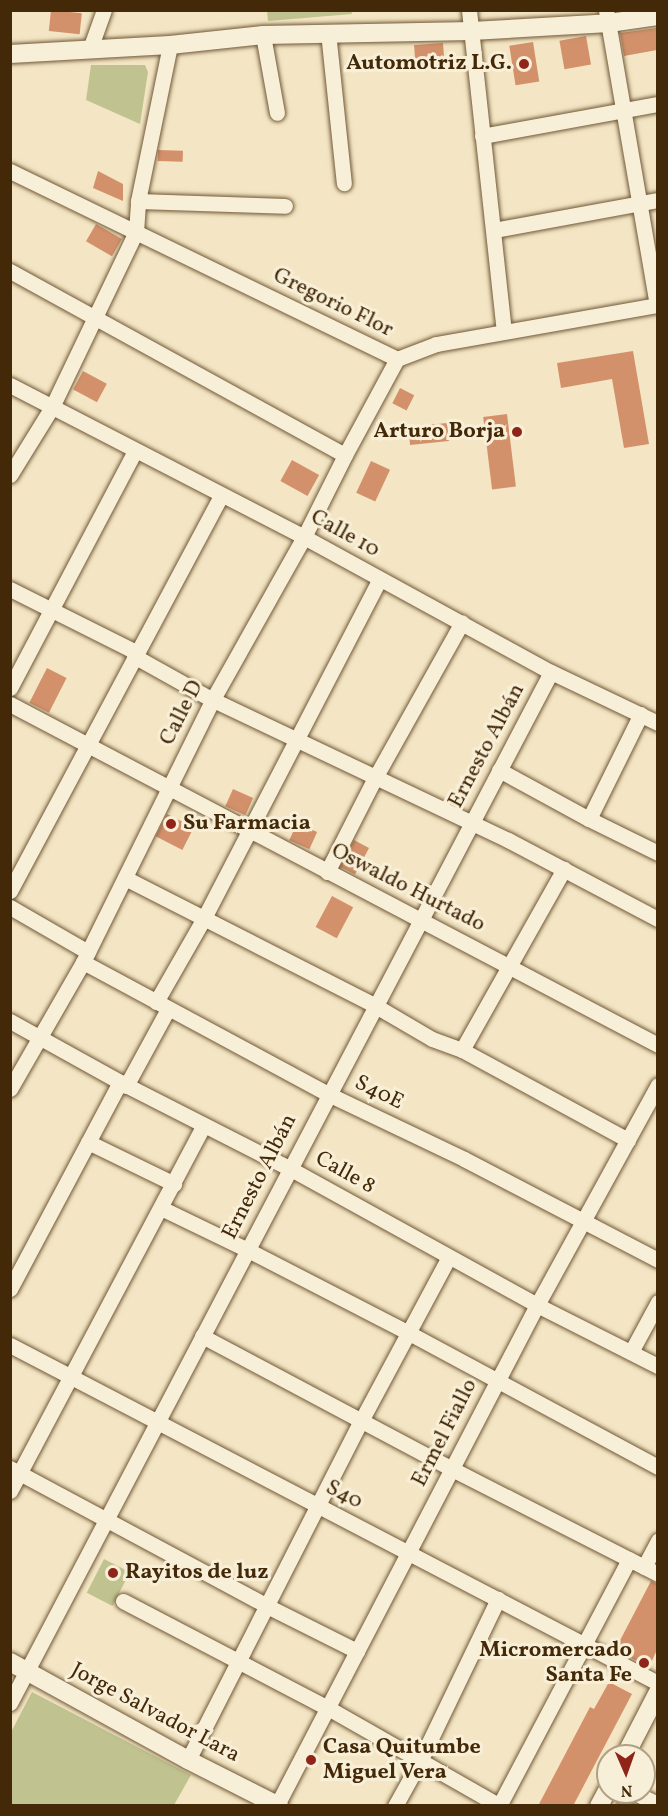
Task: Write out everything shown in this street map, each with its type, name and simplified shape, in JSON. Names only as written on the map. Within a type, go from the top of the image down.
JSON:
[{"type":"street","points":[[90,49],[104,10]]},
{"type":"street","points":[[469,10],[482,136],[495,230],[504,331]]},
{"type":"street","points":[[10,54],[170,45],[263,35],[472,31],[608,17],[657,16]]},
{"type":"street","points":[[608,17],[622,111],[657,305]]},
{"type":"street","points":[[328,32],[344,183]]},
{"type":"street","points":[[263,35],[277,113]]},
{"type":"street","points":[[10,475],[52,407],[136,232],[138,201],[170,45]]},
{"type":"street","points":[[482,136],[657,104]]},
{"type":"street","name":"Gregorio Flor","points":[[10,171],[397,359],[436,344],[657,305]]},
{"type":"street","points":[[495,230],[657,200]]},
{"type":"street","points":[[138,201],[285,206]]},
{"type":"street","points":[[10,271],[345,455]]},
{"type":"street","name":"Calle D","points":[[10,1089],[86,957],[213,699],[304,537],[397,359]]},
{"type":"street","name":"Calle 10","points":[[10,385],[304,537],[551,672],[657,723]]},
{"type":"street","points":[[10,688],[135,451]]},
{"type":"street","points":[[10,891],[221,496]]},
{"type":"street","points":[[10,1289],[88,1142],[123,1084],[248,831],[380,579]]},
{"type":"street","points":[[10,589],[52,609],[213,699],[564,869],[657,919]]},
{"type":"street","points":[[327,872],[376,776],[462,622]]},
{"type":"street","name":"Ernesto Albán","points":[[10,1703],[374,1005],[551,672]]},
{"type":"street","name":"Oswaldo Hurtado","points":[[10,704],[89,743],[248,831],[420,918],[657,1045]]},
{"type":"street","points":[[589,819],[641,714]]},
{"type":"street","points":[[499,770],[657,853]]},
{"type":"street","points":[[462,1050],[564,869]]},
{"type":"street","points":[[125,878],[203,920],[374,1005],[432,1039],[462,1050],[628,1140]]},
{"type":"street","name":"S40E","points":[[10,908],[162,1005],[328,1094],[657,1260]]},
{"type":"street","name":"Calle 8","points":[[10,1020],[123,1084],[289,1168],[537,1305],[657,1366]]},
{"type":"street","name":"Ermel Fiallo","points":[[278,1805],[537,1305],[657,1085]]},
{"type":"street","points":[[10,1491],[15,1470],[72,1377],[204,1125]]},
{"type":"street","points":[[88,1142],[174,1184]]},
{"type":"street","points":[[161,1208],[409,1333],[657,1467]]},
{"type":"street","points":[[188,1760],[361,1420],[449,1257]]},
{"type":"street","points":[[631,1352],[657,1302]]},
{"type":"street","points":[[202,1336],[452,1469],[651,1571],[657,1540]]},
{"type":"street","name":"S40","points":[[10,1345],[657,1683]]},
{"type":"street","points":[[15,1470],[106,1521],[357,1651]]},
{"type":"street","points":[[123,1601],[328,1708],[500,1805],[629,1559]]},
{"type":"street","points":[[394,1806],[420,1761],[498,1599]]},
{"type":"street","name":"Jorge Salvador Lara","points":[[10,1662],[188,1760],[278,1805]]},
{"type":"street","points":[[631,1744],[657,1692]]},
{"type":"green space","points":[[351,10],[352,14],[268,21],[267,11]]},
{"type":"green space","points":[[91,65],[145,65],[148,72],[140,124],[86,100]]},
{"type":"green space","points":[[104,1559],[130,1572],[113,1606],[87,1593]]},
{"type":"green space","points":[[32,1692],[191,1775],[174,1805],[11,1805],[11,1732]]},
{"type":"building","points":[[51,10],[82,13],[80,34],[49,31]]},
{"type":"building","points":[[657,28],[657,50],[624,56],[620,33]]},
{"type":"building","points":[[586,36],[591,65],[564,69],[559,41]]},
{"type":"building","name":"Automotriz L.G.","points":[[533,42],[539,82],[516,85],[509,46]]},
{"type":"building","points":[[443,43],[444,59],[415,61],[414,45]]},
{"type":"building","points":[[158,150],[183,151],[183,162],[158,161]]},
{"type":"building","points":[[98,171],[123,184],[123,201],[93,188]]},
{"type":"building","points":[[96,224],[122,239],[112,256],[86,241]]},
{"type":"building","points":[[633,351],[649,444],[624,448],[612,379],[561,388],[557,363]]},
{"type":"building","points":[[83,371],[107,384],[97,402],[73,390]]},
{"type":"building","points":[[400,388],[414,395],[407,410],[392,403]]},
{"type":"building","points":[[507,414],[516,486],[492,489],[483,417]]},
{"type":"building","points":[[447,423],[449,441],[410,445],[408,427]]},
{"type":"building","points":[[292,460],[319,475],[307,496],[280,481]]},
{"type":"building","points":[[371,461],[390,470],[375,502],[356,493]]},
{"type":"building","points":[[47,668],[67,678],[49,713],[29,703]]},
{"type":"building","points":[[233,789],[253,798],[245,815],[225,806]]},
{"type":"building","points":[[167,814],[194,828],[182,850],[156,836]]},
{"type":"building","points":[[297,823],[317,832],[309,849],[289,840]]},
{"type":"building","points":[[354,840],[369,848],[355,874],[340,866]]},
{"type":"building","points":[[332,896],[353,907],[337,938],[316,927]]},
{"type":"building","points":[[651,1581],[657,1584],[657,1650],[649,1667],[615,1650]]},
{"type":"building","points":[[609,1682],[632,1694],[606,1744],[596,1744],[596,1762],[573,1806],[538,1806],[590,1707],[594,1709]]},
{"type":"building","points":[[615,1804],[635,1804],[639,1806],[614,1806]]},
{"type":"place","name":"Automotriz L.G.","points":[[524,64]]},
{"type":"place","name":"Arturo Borja","points":[[517,432]]},
{"type":"place","name":"Su Farmacia","points":[[171,824]]},
{"type":"place","name":"Rayitos de luz","points":[[113,1573]]},
{"type":"place","name":"Micromercado Santa Fe","points":[[644,1663]]},
{"type":"place","name":"Casa Quitumbe Miguel Vera","points":[[311,1760]]}]
